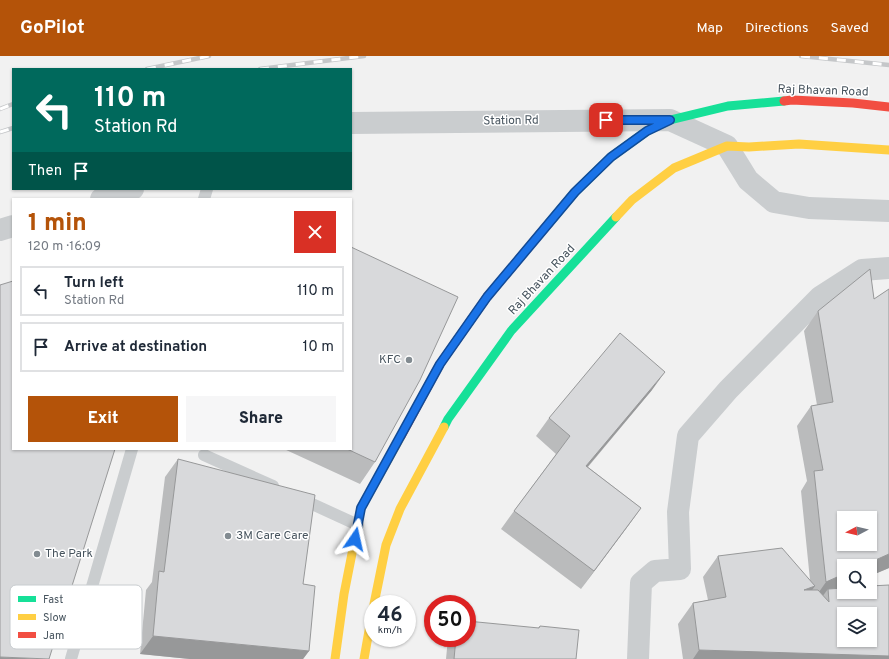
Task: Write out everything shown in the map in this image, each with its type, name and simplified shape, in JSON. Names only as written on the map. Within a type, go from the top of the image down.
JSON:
[{"type":"main road","name":"Raj Bhavan Road","points":[[335,659],[344,594],[361,508],[440,364],[487,297],[575,192],[611,157],[647,131],[670,120],[728,106],[792,100],[853,103],[889,107]]},
{"type":"main road","name":"Raj Bhavan Road","points":[[376,595],[386,545],[400,509],[448,419],[511,331],[632,200],[674,168],[727,146],[748,147],[799,144],[889,150]]},
{"type":"main road","points":[[364,659],[366,647]]},
{"type":"street","name":"Station Rd","points":[[352,123],[670,120]]},
{"type":"street","points":[[670,120],[727,146],[748,180],[774,202],[809,208],[889,211]]},
{"type":"street","points":[[104,198],[130,190]]},
{"type":"street","points":[[0,230],[12,226]]},
{"type":"street","points":[[638,659],[641,583],[655,571],[680,569],[678,512],[688,436],[728,390],[820,297],[862,270],[889,268]]},
{"type":"lane","points":[[92,585],[132,450]]},
{"type":"lane","points":[[204,455],[358,525]]},
{"type":"lane","points":[[71,659],[74,649]]},
{"type":"building","points":[[352,247],[458,297],[420,380],[375,462],[349,450],[352,450]]},
{"type":"building","points":[[870,269],[874,299],[889,289],[889,554],[877,559],[837,559],[837,577],[826,582],[814,471],[823,470],[811,406],[833,402],[818,311]]},
{"type":"building","name":"The Park","points":[[12,281],[12,450],[115,450],[72,585],[10,585],[10,649],[52,649],[49,659],[0,657],[0,285]]},
{"type":"building","points":[[620,333],[665,372],[586,466],[641,508],[594,571],[514,511],[570,436],[549,418]]},
{"type":"building","points":[[178,459],[315,495],[303,584],[315,586],[309,651],[153,636],[159,571],[164,572]]},
{"type":"building","points":[[782,548],[815,586],[804,590],[818,590],[829,602],[828,589],[837,588],[837,599],[877,599],[877,586],[889,585],[889,656],[699,650],[693,603],[726,597],[718,556]]},
{"type":"building","points":[[476,622],[579,630],[576,659],[454,659],[455,647],[476,647]]},
{"type":"railway","points":[[152,68],[209,56]]},
{"type":"railway","points":[[268,68],[364,56]]},
{"type":"railway","points":[[801,56],[889,65]]},
{"type":"railway","points":[[0,109],[12,104]]},
{"type":"railway","points":[[0,132],[12,128]]},
{"type":"traffic: fast","points":[[549,223],[575,192],[611,157],[647,131],[670,120],[728,106],[784,101]]},
{"type":"traffic: fast","points":[[444,427],[448,419],[511,331],[616,217]]},
{"type":"traffic: slow","points":[[616,217],[632,200],[674,168],[727,146],[749,147],[799,144],[889,150]]},
{"type":"traffic: slow","points":[[376,595],[386,545],[400,509],[444,427]]},
{"type":"traffic: slow","points":[[335,659],[344,594],[361,508],[401,436]]},
{"type":"traffic: slow","points":[[364,659],[366,647]]},
{"type":"traffic: jam","points":[[784,101],[792,100],[853,103],[889,107]]},
{"type":"traffic: jam","points":[[401,436],[440,364],[487,297],[549,223]]},
{"type":"place","name":"KFC","points":[[409,360]]},
{"type":"place","name":"3M Care Care","points":[[228,536]]},
{"type":"place","name":"The Park","points":[[37,554]]},
{"type":"route","points":[[355,539],[361,508],[440,364],[487,297],[575,192],[611,157],[647,131],[670,120],[606,120]]}]
